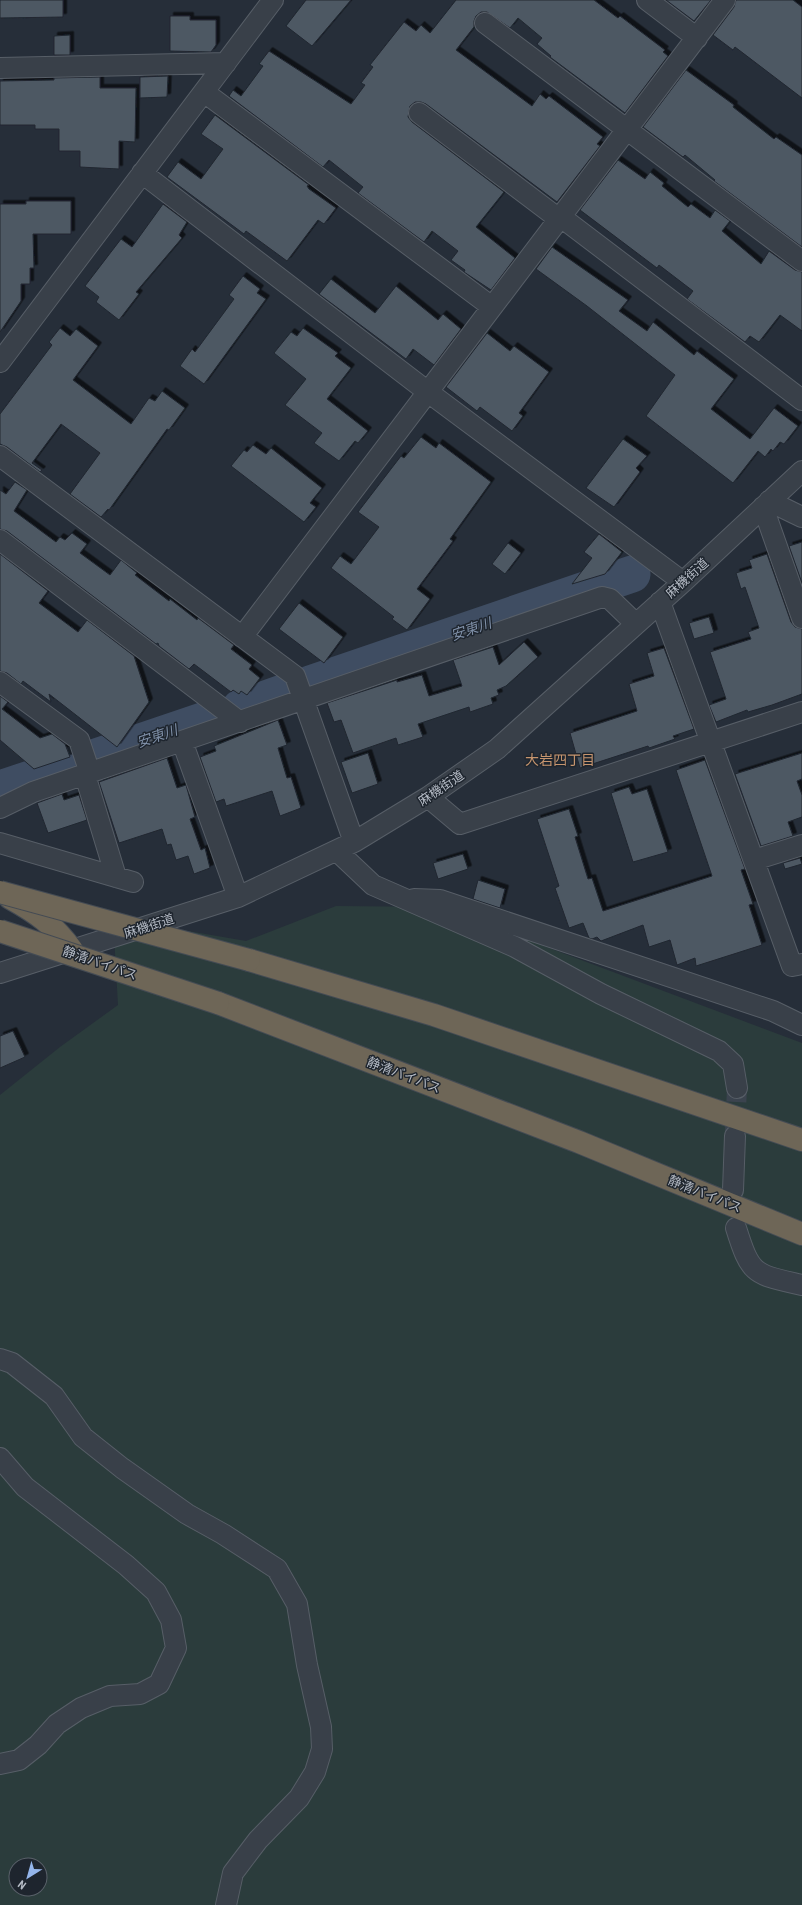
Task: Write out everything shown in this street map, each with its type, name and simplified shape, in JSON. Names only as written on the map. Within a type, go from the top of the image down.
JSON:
[{"type":"highway","points":[[0,892],[44,919],[59,932],[63,953]]},
{"type":"highway","points":[[0,892],[249,960],[434,1015],[802,1140]]},
{"type":"highway","points":[[0,906],[14,911],[30,922],[63,953]]},
{"type":"highway","name":"静清バイパス","points":[[0,931],[218,1003],[579,1142],[802,1234]]},
{"type":"street","points":[[0,362],[273,0]]},
{"type":"street","points":[[647,0],[697,38]]},
{"type":"street","points":[[242,637],[725,0]]},
{"type":"street","points":[[486,23],[802,261]]},
{"type":"street","points":[[0,68],[226,63]]},
{"type":"street","points":[[204,92],[492,307]]},
{"type":"street","points":[[419,113],[802,400]]},
{"type":"street","points":[[142,173],[428,392],[683,582]]},
{"type":"street","points":[[0,456],[295,676],[304,700],[345,846],[373,885],[515,947],[601,994],[719,1051],[733,1064],[737,1088]]},
{"type":"street","name":"麻機街道","points":[[0,973],[238,897],[345,846],[428,797],[497,749],[683,582],[802,471]]},
{"type":"street","points":[[766,504],[802,517]]},
{"type":"street","points":[[766,504],[802,618]]},
{"type":"street","points":[[0,540],[240,722]]},
{"type":"street","points":[[0,808],[33,792],[602,597],[610,598],[636,624]]},
{"type":"street","points":[[660,602],[792,966],[802,964]]},
{"type":"street","points":[[0,682],[79,740],[87,774],[125,880],[0,844]]},
{"type":"street","points":[[428,797],[460,824],[802,712]]},
{"type":"street","points":[[182,742],[238,897]]},
{"type":"street","points":[[754,860],[802,845]]},
{"type":"street","points":[[404,898],[440,900],[765,1008],[802,1025]]},
{"type":"street","points":[[733,1190],[735,1136]]},
{"type":"street","points":[[736,1228],[751,1267],[764,1276],[802,1285]]},
{"type":"street","points":[[751,1267],[782,1268],[802,1272]]},
{"type":"street","points":[[0,1359],[12,1363],[54,1396],[83,1437],[122,1468],[188,1514],[223,1534],[277,1569],[297,1604],[307,1665],[321,1727],[322,1749],[315,1772],[299,1798],[258,1840],[233,1873],[226,1905]]},
{"type":"street","points":[[0,1458],[26,1487],[120,1560],[156,1592],[171,1620],[176,1648],[159,1684],[140,1694],[110,1696],[81,1708],[57,1724],[38,1745],[19,1760],[0,1764]]},
{"type":"shaded area","points":[[336,906],[440,907],[802,1043],[802,1905],[0,1905],[0,1095],[60,1047],[118,1005],[113,918],[246,941]]},
{"type":"building","points":[[0,0],[63,0],[63,17],[0,18]]},
{"type":"building","points":[[306,0],[351,0],[312,46],[286,26]]},
{"type":"building","points":[[456,0],[594,0],[618,18],[620,16],[665,50],[663,52],[668,56],[625,113],[550,57],[551,56],[537,44],[542,38],[518,18],[510,28],[487,12],[481,12],[476,16],[474,27],[456,50],[532,106],[540,94],[546,99],[549,96],[603,137],[597,144],[600,146],[557,202],[426,104],[415,102],[410,106],[408,117],[412,122],[504,192],[476,227],[515,258],[491,290],[464,272],[465,270],[451,260],[458,251],[432,231],[424,242],[358,193],[363,187],[329,160],[323,167],[229,96],[233,90],[241,96],[263,66],[259,64],[269,51],[351,104],[365,85],[361,83],[373,67],[370,65],[404,22],[416,31],[421,25],[430,33]]},
{"type":"building","points":[[666,0],[711,0],[694,21]]},
{"type":"building","points":[[736,0],[793,0],[802,7],[802,98],[735,47],[733,50],[713,35],[734,7]]},
{"type":"building","points":[[170,16],[190,16],[190,20],[216,20],[216,45],[211,52],[170,51]]},
{"type":"building","points":[[70,35],[70,55],[54,55],[54,36]]},
{"type":"building","points":[[686,70],[734,105],[733,107],[774,139],[776,137],[802,155],[802,247],[714,181],[715,180],[685,155],[683,157],[643,127]]},
{"type":"building","points":[[168,76],[167,97],[140,98],[140,77]]},
{"type":"building","points":[[100,77],[100,88],[136,88],[135,142],[119,141],[119,169],[80,167],[80,151],[59,151],[59,129],[35,129],[35,125],[0,125],[0,81]]},
{"type":"building","points":[[215,115],[309,185],[307,186],[309,189],[336,208],[324,224],[318,220],[287,261],[246,231],[244,234],[167,177],[178,162],[201,179],[223,149],[201,134]]},
{"type":"building","points":[[618,160],[645,179],[650,172],[664,183],[662,186],[688,207],[691,204],[710,218],[715,210],[730,221],[722,231],[761,264],[769,251],[795,270],[802,272],[802,331],[780,315],[759,342],[750,336],[745,342],[687,299],[693,291],[659,265],[657,268],[580,210]]},
{"type":"building","points":[[26,201],[71,201],[71,234],[33,234],[34,268],[30,268],[30,284],[21,284],[21,301],[0,332],[0,204],[26,204]]},
{"type":"building","points":[[163,204],[187,222],[179,235],[182,238],[136,292],[139,294],[119,320],[96,302],[99,297],[85,286],[121,239],[132,247]]},
{"type":"building","points":[[552,247],[628,300],[619,311],[647,331],[653,322],[694,355],[697,351],[734,379],[711,409],[750,439],[774,408],[798,426],[784,444],[780,442],[773,451],[771,449],[765,457],[758,451],[733,483],[646,416],[675,375],[587,306],[536,269]]},
{"type":"building","points":[[243,276],[260,289],[257,293],[266,299],[204,384],[180,366],[192,349],[195,352],[234,299],[229,295]]},
{"type":"building","points":[[331,279],[375,313],[396,286],[438,320],[443,314],[461,329],[434,365],[413,349],[406,359],[319,294]]},
{"type":"building","points":[[60,328],[70,336],[76,329],[98,346],[73,380],[131,424],[149,398],[155,401],[162,391],[185,408],[169,430],[167,429],[109,510],[108,509],[101,517],[70,494],[100,453],[61,424],[32,463],[42,470],[40,472],[7,447],[0,444],[0,414],[52,345],[49,342]]},
{"type":"building","points":[[303,328],[338,353],[335,356],[351,368],[327,399],[368,431],[358,443],[355,441],[339,461],[314,443],[322,433],[285,405],[306,379],[274,353],[291,332],[297,336]]},
{"type":"building","points":[[487,333],[510,351],[514,346],[549,372],[519,413],[523,416],[512,431],[480,407],[477,411],[446,387]]},
{"type":"building","points":[[421,437],[436,448],[439,443],[491,482],[450,539],[453,541],[417,589],[430,599],[407,630],[392,619],[394,617],[331,568],[340,556],[351,564],[379,527],[358,512],[401,456],[404,458]]},
{"type":"building","points":[[623,439],[647,456],[636,468],[640,472],[614,507],[586,488]]},
{"type":"building","points":[[253,445],[266,454],[271,448],[322,488],[310,503],[316,507],[304,522],[231,466],[244,450],[247,452]]},
{"type":"building","points":[[15,482],[27,490],[14,511],[56,542],[60,537],[65,540],[72,533],[87,544],[80,553],[110,575],[121,560],[137,573],[135,575],[169,601],[170,599],[197,620],[198,618],[234,645],[231,649],[252,665],[249,669],[260,678],[247,695],[241,691],[239,694],[233,690],[231,692],[194,664],[189,669],[159,646],[158,643],[156,644],[7,531],[0,529],[0,490],[6,494]]},
{"type":"building","points":[[599,534],[622,552],[605,574],[572,584],[592,558],[584,552]]},
{"type":"building","points":[[802,542],[802,583],[789,546]]},
{"type":"building","points":[[508,543],[521,553],[505,574],[492,564]]},
{"type":"building","points":[[0,554],[48,591],[39,603],[78,632],[87,620],[134,656],[149,702],[117,747],[49,694],[51,702],[23,681],[21,684],[7,673],[0,671]]},
{"type":"building","points":[[767,554],[791,622],[795,627],[802,629],[802,694],[748,712],[747,710],[716,722],[709,705],[726,699],[710,652],[751,639],[748,632],[759,628],[745,587],[741,589],[736,573],[752,568],[749,560]]},
{"type":"building","points":[[299,603],[343,637],[324,663],[279,629]]},
{"type":"building","points":[[709,617],[714,633],[694,639],[689,623]]},
{"type":"building","points":[[524,642],[538,657],[506,686],[497,690],[499,695],[491,698],[493,704],[470,712],[469,707],[418,724],[423,737],[398,745],[396,738],[353,753],[341,720],[334,722],[327,703],[397,680],[397,682],[422,675],[429,696],[462,686],[453,660],[493,647],[499,665]]},
{"type":"building","points":[[664,648],[694,729],[673,736],[675,739],[649,748],[648,746],[580,768],[570,733],[637,711],[629,684],[654,676],[647,653]]},
{"type":"building","points":[[0,696],[8,702],[2,709],[40,738],[52,734],[65,744],[70,757],[34,769],[0,740]]},
{"type":"building","points":[[278,720],[287,745],[278,748],[287,778],[291,777],[301,808],[280,816],[272,791],[226,806],[224,799],[216,802],[200,757],[216,751],[214,746]]},
{"type":"building","points":[[368,753],[378,784],[352,793],[341,762]]},
{"type":"building","points":[[802,753],[802,779],[797,781],[802,795],[802,817],[788,822],[793,836],[761,846],[735,774]]},
{"type":"building","points":[[167,758],[177,788],[186,785],[195,817],[190,819],[201,850],[205,848],[210,868],[194,874],[188,856],[176,860],[171,844],[167,845],[162,829],[119,843],[99,782]]},
{"type":"building","points":[[705,760],[745,869],[741,870],[753,904],[749,905],[762,945],[696,966],[695,958],[677,965],[670,940],[649,947],[643,925],[601,941],[597,937],[592,939],[589,938],[583,923],[569,928],[555,888],[559,886],[537,819],[569,809],[578,836],[575,837],[588,879],[592,878],[603,911],[712,876],[676,770]]},
{"type":"building","points":[[629,787],[632,794],[647,789],[668,852],[633,862],[611,793]]},
{"type":"building","points":[[62,794],[64,800],[79,795],[87,820],[48,833],[37,803]]},
{"type":"building","points":[[463,854],[468,869],[438,879],[433,863]]},
{"type":"building","points":[[800,858],[802,864],[785,869],[783,863]]},
{"type":"building","points":[[478,880],[505,889],[500,908],[473,899]]},
{"type":"building","points":[[13,1031],[25,1057],[0,1068],[0,1036]]},
{"type":"waterway","name":"安東川","points":[[310,684],[632,574]]},
{"type":"waterway","name":"安東川","points":[[240,708],[291,690]]},
{"type":"waterway","name":"安東川","points":[[96,757],[217,716]]},
{"type":"waterway","name":"安東川","points":[[0,789],[75,764]]},
{"type":"tunnel","points":[[735,1132],[737,1088]]},
{"type":"district","name":"大岩四丁目","points":[[560,760]]}]
